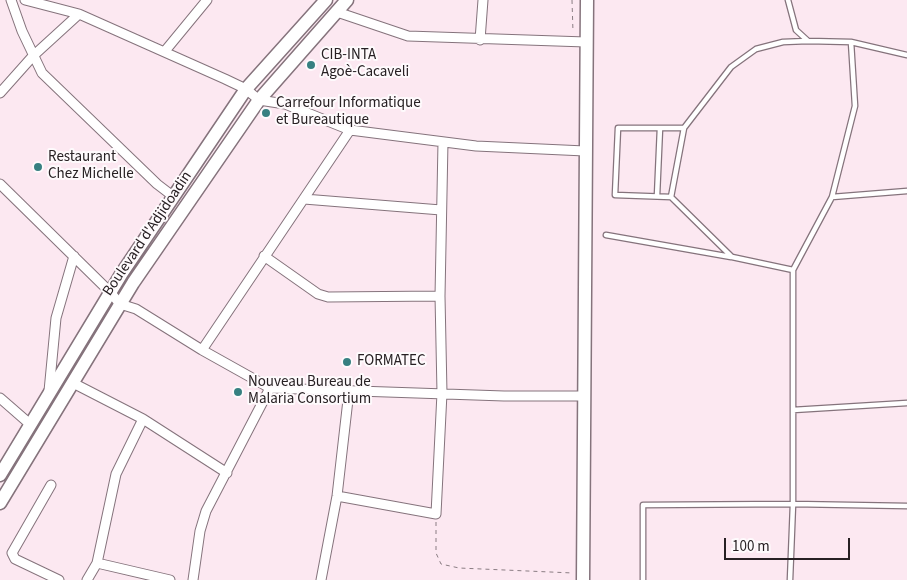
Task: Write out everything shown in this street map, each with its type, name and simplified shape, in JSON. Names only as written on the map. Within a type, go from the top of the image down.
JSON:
[{"type":"main road","name":"Boulevard d'Adjidoadin","points":[[0,475],[110,292],[246,89],[326,0]]},
{"type":"main road","name":"Boulevard d'Adjidoadin","points":[[0,503],[120,304],[259,100],[347,0]]},
{"type":"main road","points":[[583,577],[587,0]]},
{"type":"street","points":[[11,0],[33,56],[42,73],[55,88],[157,184],[174,197]]},
{"type":"street","points":[[25,0],[78,14],[165,51],[246,89],[259,100],[284,104],[350,130],[476,146],[585,151]]},
{"type":"street","points":[[165,51],[207,0]]},
{"type":"street","points":[[480,40],[482,0]]},
{"type":"street","points":[[337,12],[408,36],[480,40],[586,42]]},
{"type":"street","points":[[0,93],[33,56],[78,14]]},
{"type":"street","points":[[202,350],[350,130]]},
{"type":"street","points":[[337,496],[436,514],[442,394],[440,296],[443,142]]},
{"type":"street","points":[[0,184],[120,304],[136,309],[202,350],[270,388],[504,396],[584,396]]},
{"type":"street","points":[[304,198],[441,210]]},
{"type":"street","points":[[49,394],[56,318],[74,256]]},
{"type":"street","points":[[264,256],[318,294],[328,297],[440,296]]},
{"type":"street","points":[[73,383],[143,419],[227,473]]},
{"type":"street","points":[[193,580],[200,531],[206,510],[270,388]]},
{"type":"street","points":[[321,580],[337,496],[349,391]]},
{"type":"street","points":[[0,398],[30,425]]},
{"type":"street","points":[[89,579],[97,563],[116,474],[143,419]]},
{"type":"street","points":[[51,485],[12,553],[15,559],[59,580]]},
{"type":"street","points":[[97,563],[170,580]]},
{"type":"lane","points":[[788,0],[796,30],[808,41]]},
{"type":"lane","points":[[671,198],[684,128],[731,67],[756,49],[784,42],[851,42],[907,55]]},
{"type":"lane","points":[[790,580],[793,504],[793,270],[832,197],[855,106],[851,42]]},
{"type":"lane","points":[[684,128],[618,128],[615,195],[671,198],[732,257]]},
{"type":"lane","points":[[657,196],[660,128]]},
{"type":"lane","points":[[832,197],[907,191]]},
{"type":"lane","points":[[606,234],[793,270]]},
{"type":"lane","points":[[793,410],[907,403]]},
{"type":"lane","points":[[642,580],[643,505],[793,504],[907,506]]},
{"type":"path","points":[[572,0],[573,41]]},
{"type":"path","points":[[436,514],[436,553],[441,564],[459,568],[583,577]]},
{"type":"place","name":"CIB-INTA Agoè-Cacaveli","points":[[311,65]]},
{"type":"place","name":"Carrefour Informatique et Bureautique","points":[[266,113]]},
{"type":"place","name":"Restaurant Chez Michelle","points":[[38,167]]},
{"type":"place","name":"FORMATEC","points":[[347,362]]},
{"type":"place","name":"Nouveau Bureau de Malaria Consortium","points":[[238,392]]}]
